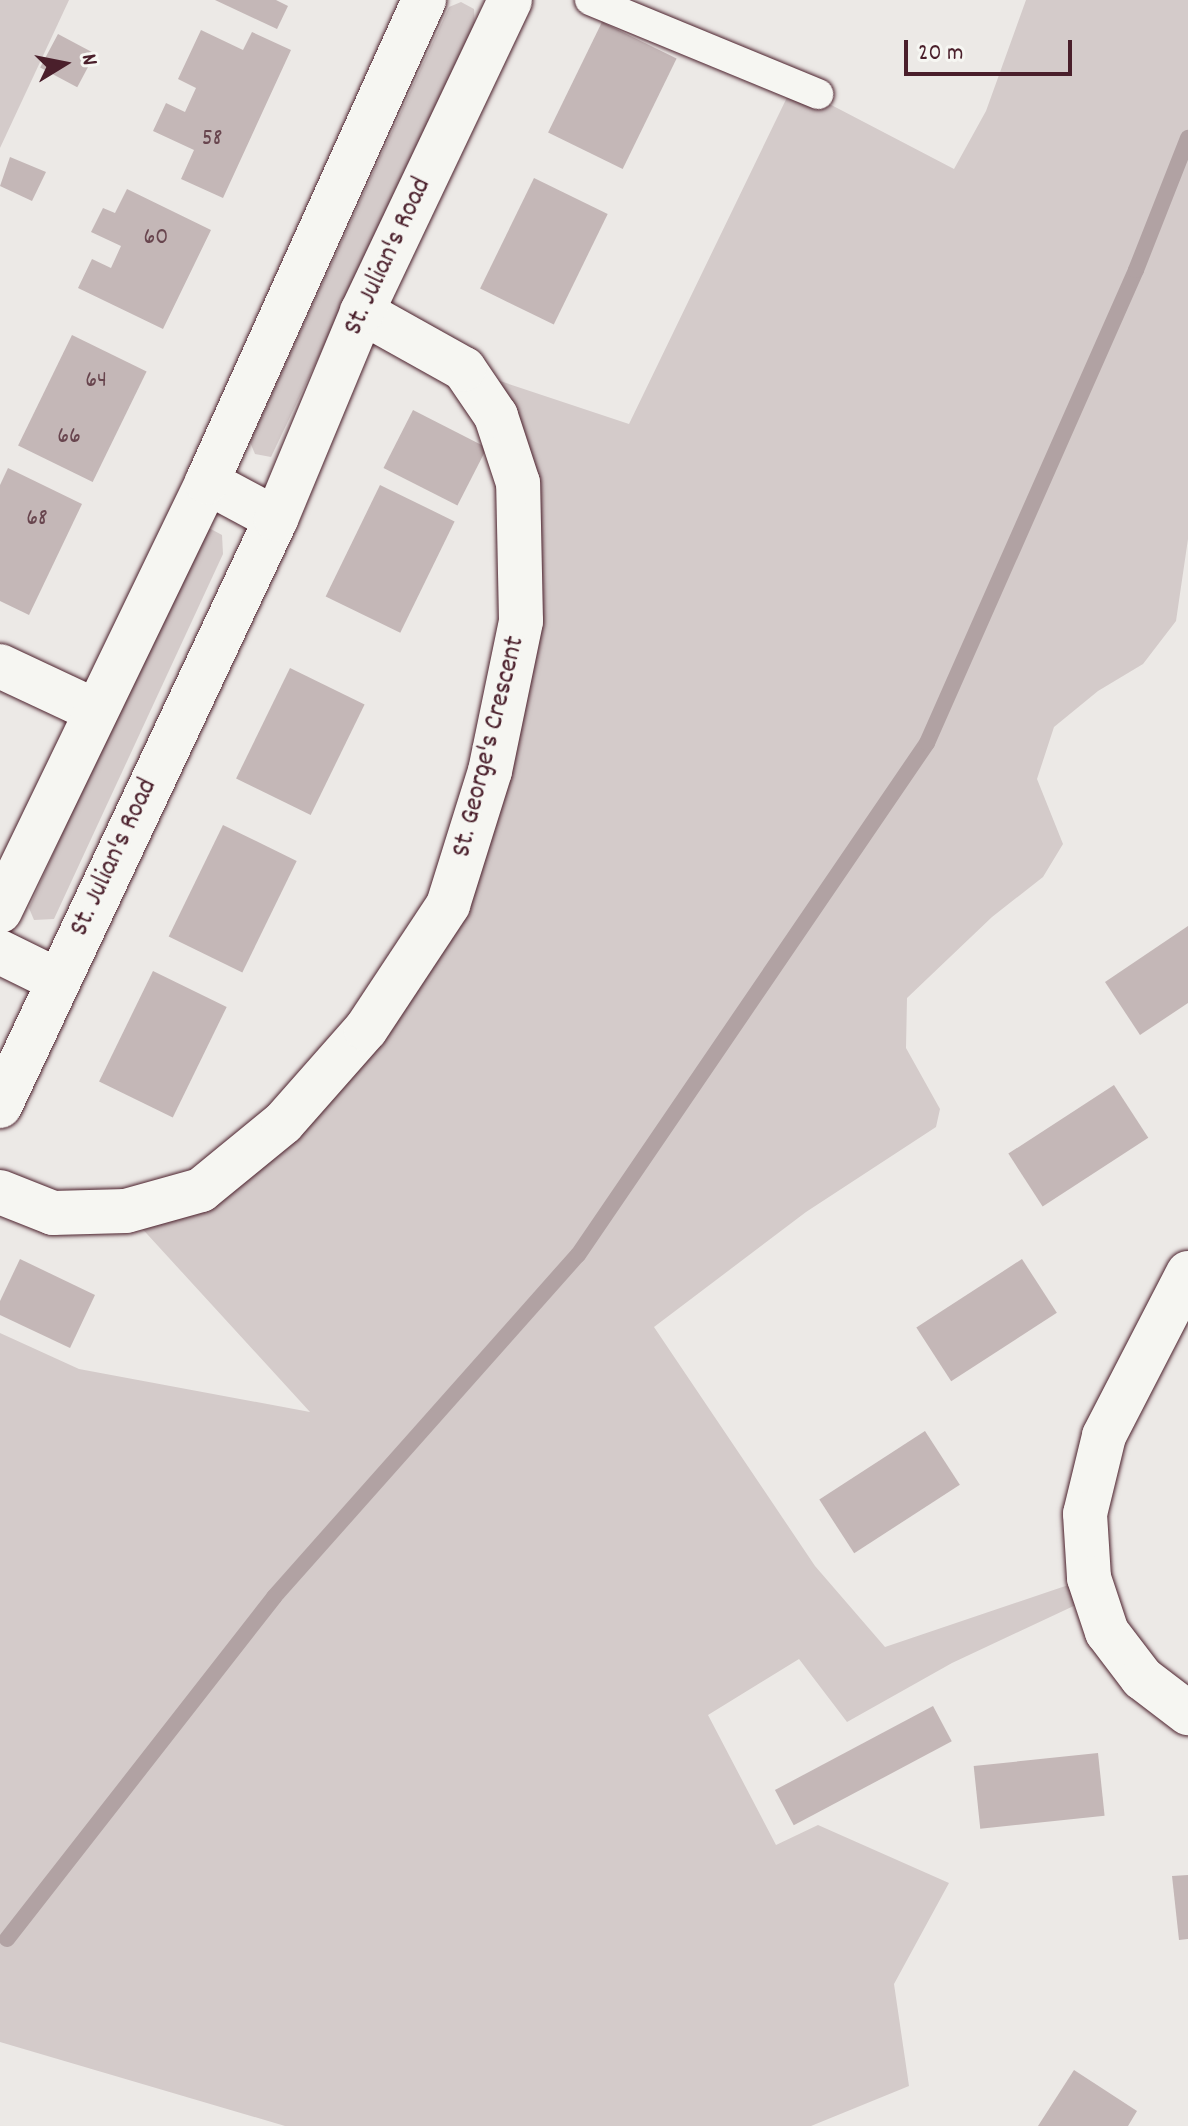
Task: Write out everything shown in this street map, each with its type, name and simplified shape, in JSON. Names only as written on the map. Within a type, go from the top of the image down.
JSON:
[{"type":"street","points":[[0,911],[207,482],[424,0]]},
{"type":"street","name":"St. Julian's Road","points":[[0,1106],[276,519],[362,312],[510,0]]},
{"type":"street","name":"St. George's Crescent","points":[[0,1192],[53,1213],[126,1211],[201,1190],[283,1123],[366,1029],[448,905],[490,771],[521,621],[518,483],[496,416],[464,369],[362,312]]},
{"type":"street","points":[[207,482],[276,519]]},
{"type":"street","points":[[0,666],[96,711]]},
{"type":"street","points":[[0,952],[57,980]]},
{"type":"street","points":[[1188,1273],[1104,1436],[1085,1514],[1089,1578],[1107,1632],[1142,1678],[1188,1713]]},
{"type":"lane","points":[[590,0],[818,94]]},
{"type":"shaded area","points":[[0,0],[69,0],[0,148]]},
{"type":"shaded area","points":[[1026,0],[1188,0],[1188,539],[1176,621],[1143,664],[1098,691],[1054,727],[1037,779],[1063,844],[1043,877],[992,917],[907,998],[906,1048],[940,1109],[936,1127],[806,1212],[654,1327],[815,1566],[885,1647],[1089,1578],[1095,1596],[952,1663],[847,1722],[799,1659],[708,1715],[776,1845],[818,1825],[949,1883],[894,1984],[909,2086],[811,2126],[285,2126],[0,2042],[0,1333],[79,1369],[310,1412],[126,1211],[201,1190],[366,1029],[490,771],[518,483],[464,369],[629,424],[793,85],[954,169],[986,111]]},
{"type":"shaded area","points":[[461,2],[474,9],[475,28],[271,457],[255,454],[250,442],[449,7]]},
{"type":"shaded area","points":[[209,528],[222,535],[223,554],[54,919],[34,920],[29,908],[197,533]]},
{"type":"building","points":[[215,0],[276,0],[288,6],[277,29]]},
{"type":"building","points":[[602,22],[677,58],[623,169],[548,133]]},
{"type":"building","points":[[201,30],[243,50],[252,32],[291,50],[223,198],[181,179],[194,150],[153,131],[166,103],[185,112],[196,88],[178,79]]},
{"type":"building","points":[[58,34],[95,54],[77,87],[40,68]]},
{"type":"building","points":[[10,157],[46,172],[32,201],[0,186]]},
{"type":"building","points":[[534,178],[608,214],[554,324],[480,289]]},
{"type":"building","points":[[127,189],[211,230],[163,329],[78,288],[92,259],[111,268],[121,246],[91,232],[103,208],[115,213]]},
{"type":"building","points":[[72,335],[147,371],[93,482],[18,446]]},
{"type":"building","points":[[413,410],[487,448],[457,506],[383,468]]},
{"type":"building","points":[[8,468],[82,504],[29,615],[0,601],[0,485]]},
{"type":"building","points":[[380,485],[455,521],[400,633],[326,596]]},
{"type":"building","points":[[290,668],[365,704],[311,815],[236,779]]},
{"type":"building","points":[[223,825],[297,861],[242,972],[169,936]]},
{"type":"building","points":[[1188,926],[1188,1003],[1140,1035],[1105,982]]},
{"type":"building","points":[[153,971],[227,1007],[173,1117],[99,1082]]},
{"type":"building","points":[[1114,1085],[1148,1138],[1043,1206],[1008,1154]]},
{"type":"building","points":[[20,1259],[95,1295],[70,1348],[0,1315],[0,1301]]},
{"type":"building","points":[[1022,1259],[1057,1313],[951,1381],[916,1328]]},
{"type":"building","points":[[925,1431],[960,1485],[854,1553],[819,1500]]},
{"type":"building","points":[[933,1706],[952,1741],[794,1825],[775,1790]]},
{"type":"building","points":[[1098,1753],[1105,1816],[980,1829],[974,1766]]},
{"type":"building","points":[[1188,1875],[1188,1939],[1179,1940],[1172,1876]]},
{"type":"building","points":[[1074,2070],[1137,2111],[1128,2126],[1038,2126]]},
{"type":"waterway","points":[[7,1939],[274,1597],[578,1255],[927,743],[1136,270],[1188,138]]}]
